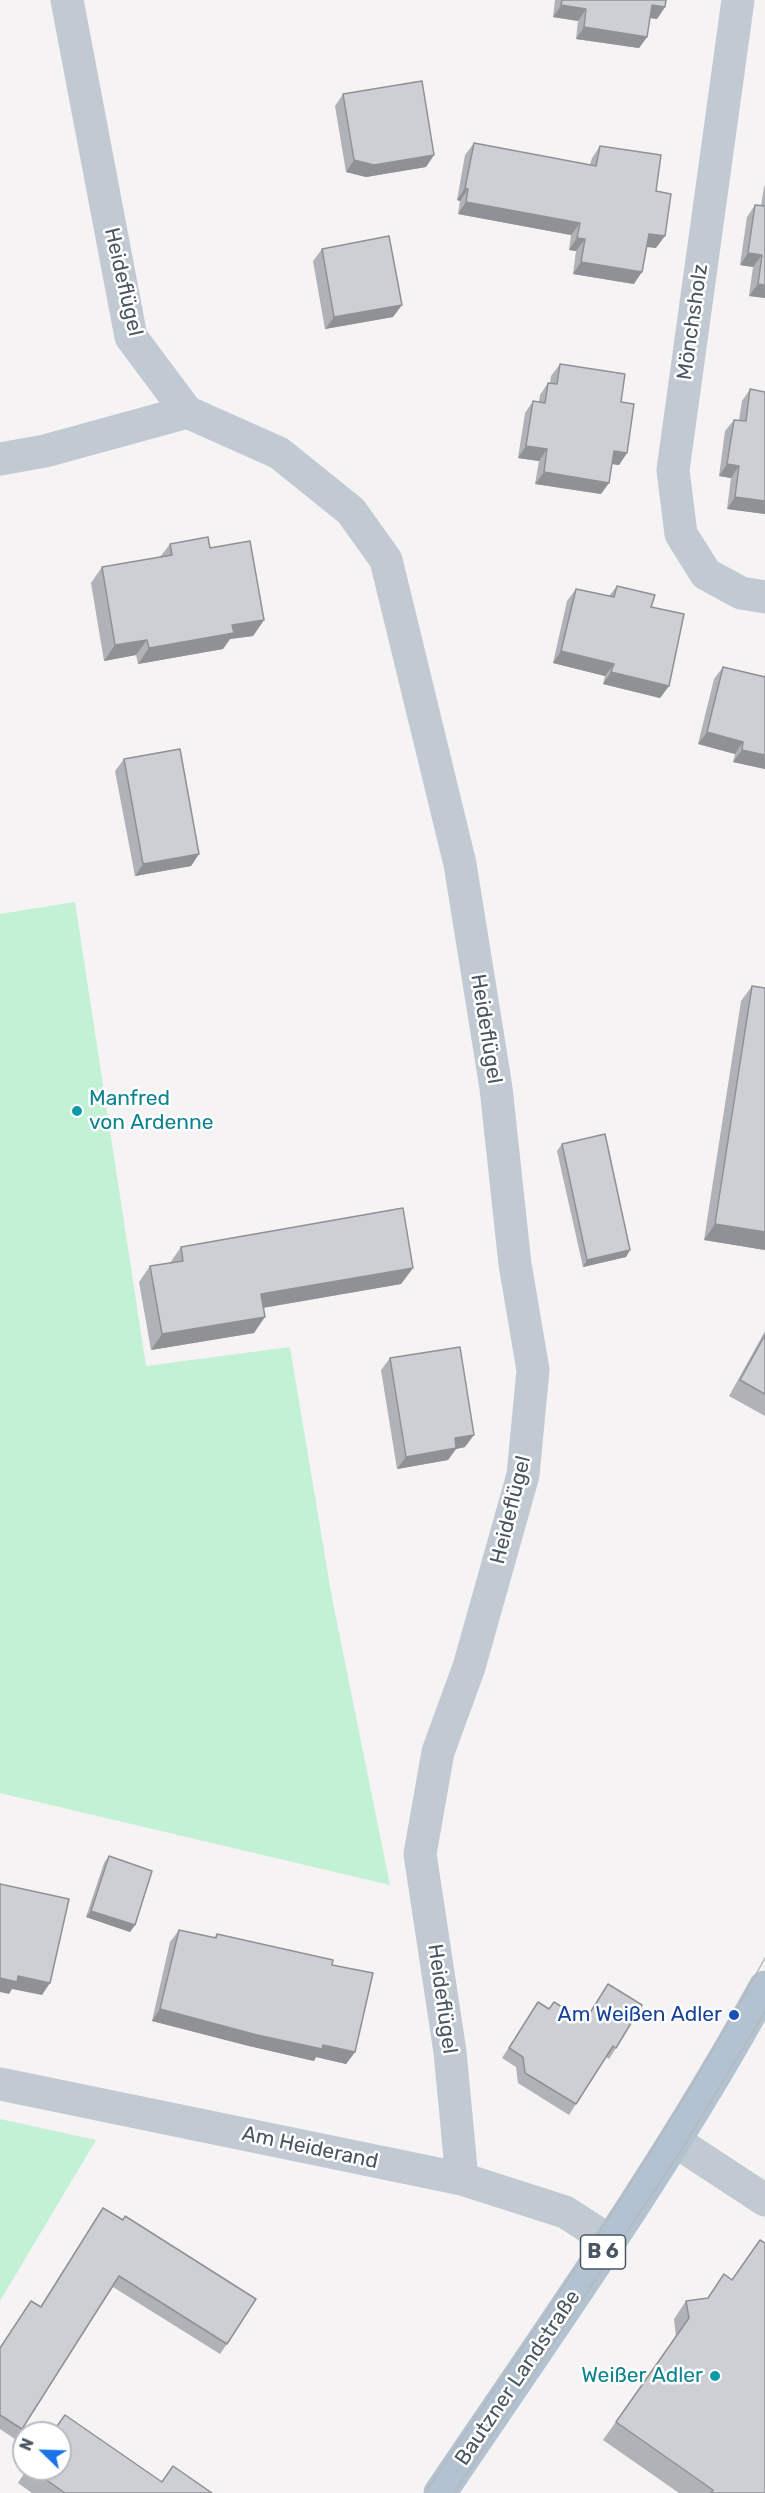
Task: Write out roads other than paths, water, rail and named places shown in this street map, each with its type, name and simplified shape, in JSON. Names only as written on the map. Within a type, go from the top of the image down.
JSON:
[{"type":"main road","name":"Bautzner Landstraße","points":[[440,2493],[675,2141],[765,1987]]},
{"type":"street","name":"Heideflügel","points":[[67,0],[131,338],[187,412],[279,453],[351,511],[386,560],[459,864],[496,1088],[515,1264],[533,1370],[523,1475],[469,1667],[438,1752],[420,1854],[450,2052],[462,2179]]},
{"type":"street","name":"Mönchsholz","points":[[738,0],[673,470],[681,534],[706,574],[741,593],[765,597]]},
{"type":"street","points":[[0,459],[45,451],[187,412]]},
{"type":"street","name":"Am Heiderand","points":[[0,2084],[462,2179],[566,2212],[610,2241]]},
{"type":"street","points":[[675,2141],[765,2200]]},
{"type":"tram line","points":[[425,2493],[644,2162],[686,2095],[765,1958]]},
{"type":"tram line","points":[[454,2493],[684,2146],[765,2012]]},
{"type":"place","name":"Manfred von Ardenne","points":[[77,1111]]},
{"type":"place","name":"Am Weißen Adler","points":[[734,2015]]},
{"type":"place","name":"Weißer Adler","points":[[715,2376]]}]
